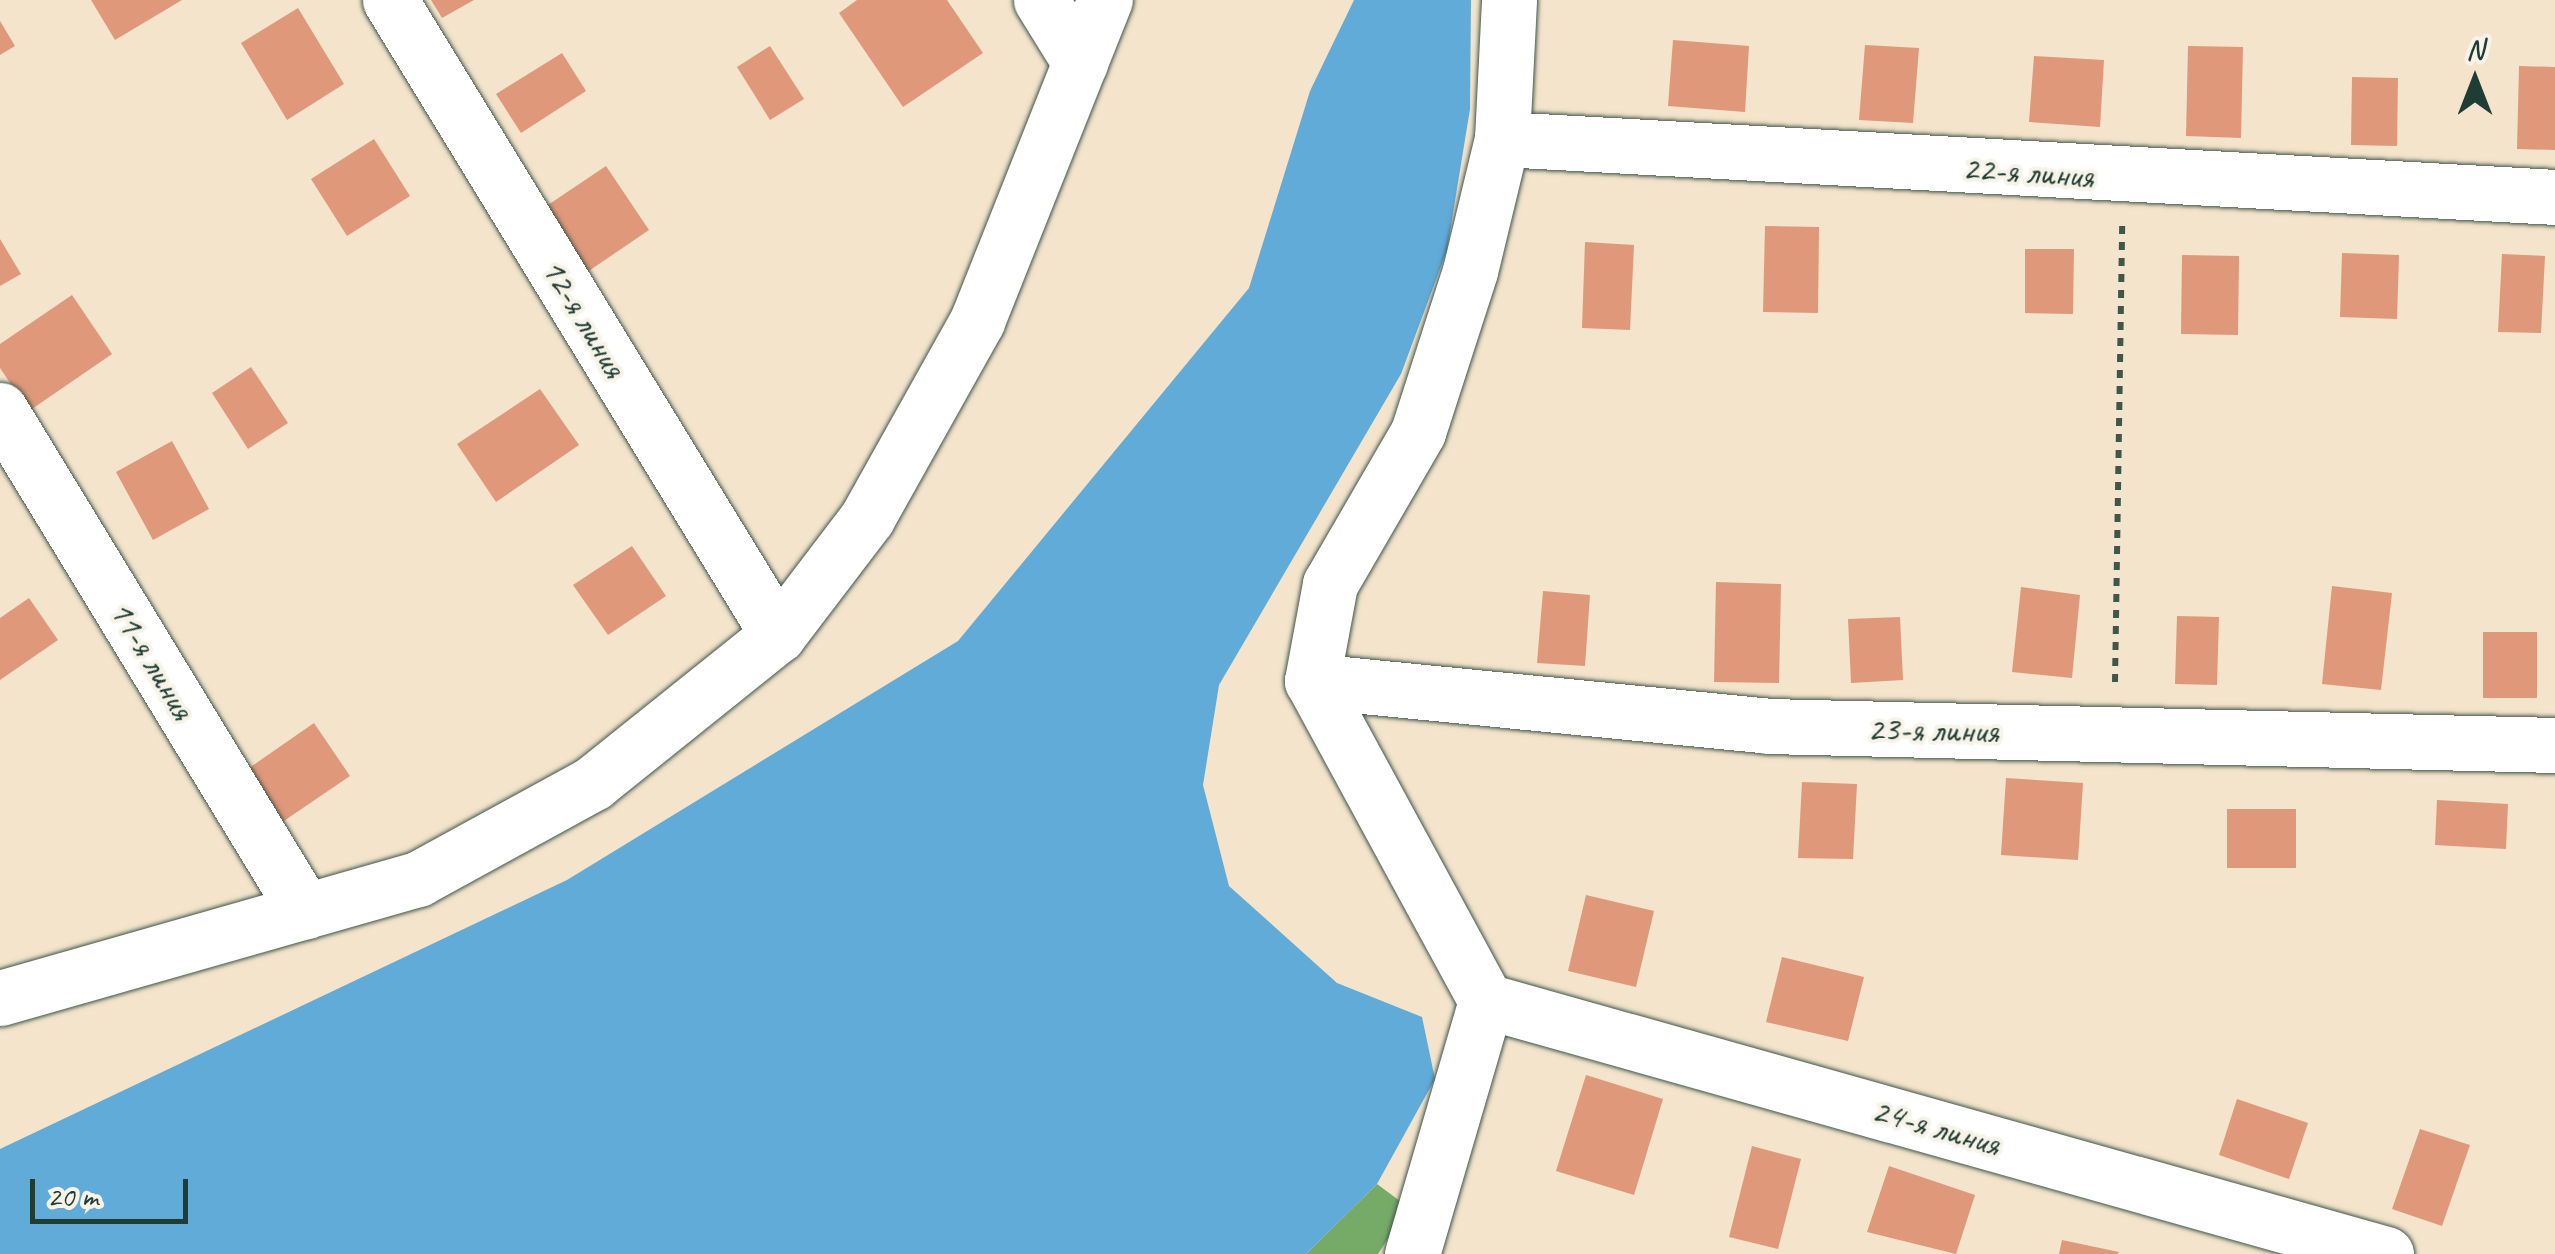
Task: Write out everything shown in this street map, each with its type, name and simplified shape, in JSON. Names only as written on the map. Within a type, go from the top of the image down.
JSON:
[{"type":"street","name":"12-я линия","points":[[390,0],[778,635]]},
{"type":"street","points":[[1041,0],[1080,63]]},
{"type":"street","points":[[0,998],[418,879],[593,784],[778,635],[868,518],[978,321],[1105,0]]},
{"type":"street","points":[[1412,1254],[1486,1000],[1312,681],[1330,584],[1418,432],[1502,139],[1509,0]]},
{"type":"street","name":"22-я линия","points":[[1502,139],[2123,178],[2555,197]]},
{"type":"street","name":"11-я линия","points":[[0,410],[304,910]]},
{"type":"street","name":"23-я линия","points":[[1312,681],[1768,726],[2555,745]]},
{"type":"street","name":"24-я линия","points":[[1486,1000],[2386,1254]]},
{"type":"path","points":[[2114,735],[2123,178]]},
{"type":"green space","points":[[1377,1184],[1408,1207],[1378,1254],[1306,1254]]},
{"type":"water","points":[[1354,0],[1471,0],[1470,109],[1447,250],[1401,374],[1219,685],[1203,785],[1229,886],[1337,983],[1422,1017],[1435,1079],[1377,1184],[1306,1254],[0,1254],[0,1149],[567,880],[958,641],[1249,288],[1310,91]]},
{"type":"building","points":[[91,0],[182,0],[115,40]]},
{"type":"building","points":[[431,0],[474,0],[442,18]]},
{"type":"building","points":[[857,0],[947,0],[983,53],[903,107],[839,13]]},
{"type":"building","points":[[298,8],[344,84],[287,120],[241,43]]},
{"type":"building","points":[[0,21],[15,46],[0,55]]},
{"type":"building","points":[[1673,40],[1749,46],[1745,112],[1668,106]]},
{"type":"building","points":[[1865,45],[1919,48],[1913,123],[1859,120]]},
{"type":"building","points":[[770,46],[804,99],[770,120],[737,67]]},
{"type":"building","points":[[2188,46],[2243,47],[2241,138],[2186,136]]},
{"type":"building","points":[[562,53],[586,91],[521,133],[496,94]]},
{"type":"building","points":[[2034,56],[2104,60],[2100,127],[2029,122]]},
{"type":"building","points":[[2519,66],[2555,67],[2555,150],[2517,149]]},
{"type":"building","points":[[2352,77],[2398,78],[2397,146],[2351,145]]},
{"type":"building","points":[[374,139],[410,196],[347,236],[311,179]]},
{"type":"building","points":[[606,166],[649,230],[577,279],[533,215]]},
{"type":"building","points":[[1765,226],[1819,227],[1818,313],[1763,312]]},
{"type":"building","points":[[0,239],[21,274],[0,286]]},
{"type":"building","points":[[1585,242],[1634,245],[1630,330],[1582,328]]},
{"type":"building","points":[[2025,249],[2074,249],[2073,314],[2025,313]]},
{"type":"building","points":[[2342,253],[2399,255],[2397,319],[2340,317]]},
{"type":"building","points":[[2502,254],[2545,256],[2541,333],[2498,332]]},
{"type":"building","points":[[2182,255],[2239,256],[2238,335],[2181,334]]},
{"type":"building","points":[[72,295],[112,354],[29,411],[0,368],[0,344]]},
{"type":"building","points":[[251,367],[288,423],[248,449],[212,393]]},
{"type":"building","points":[[540,389],[579,445],[496,502],[457,444]]},
{"type":"building","points":[[172,441],[209,509],[153,540],[116,472]]},
{"type":"building","points":[[632,546],[666,596],[608,635],[573,585]]},
{"type":"building","points":[[1716,582],[1781,584],[1779,683],[1714,682]]},
{"type":"building","points":[[2332,586],[2392,593],[2381,690],[2322,684]]},
{"type":"building","points":[[2021,587],[2080,595],[2072,678],[2012,672]]},
{"type":"building","points":[[1543,591],[1590,595],[1585,666],[1537,663]]},
{"type":"building","points":[[29,598],[58,640],[0,680],[0,618]]},
{"type":"building","points":[[2177,616],[2219,617],[2217,685],[2175,684]]},
{"type":"building","points":[[1900,617],[1903,680],[1851,683],[1848,619]]},
{"type":"building","points":[[2483,632],[2537,632],[2537,698],[2483,698]]},
{"type":"building","points":[[314,723],[350,776],[275,827],[239,775]]},
{"type":"building","points":[[2006,778],[2083,783],[2078,860],[2001,855]]},
{"type":"building","points":[[1802,782],[1857,784],[1853,859],[1798,858]]},
{"type":"building","points":[[2437,800],[2508,804],[2506,849],[2435,845]]},
{"type":"building","points":[[2227,809],[2296,809],[2296,868],[2227,868]]},
{"type":"building","points":[[1586,895],[1654,911],[1636,987],[1568,971]]},
{"type":"building","points":[[1782,957],[1864,977],[1848,1041],[1766,1022]]},
{"type":"building","points":[[1586,1075],[1663,1099],[1634,1195],[1556,1171]]},
{"type":"building","points":[[2237,1099],[2308,1123],[2289,1179],[2219,1155]]},
{"type":"building","points":[[2420,1129],[2470,1145],[2442,1226],[2392,1209]]},
{"type":"building","points":[[1752,1146],[1801,1159],[1778,1249],[1729,1237]]},
{"type":"building","points":[[1889,1166],[1975,1195],[1956,1254],[1867,1232]]},
{"type":"building","points":[[2062,1240],[2119,1252],[2059,1254]]}]
